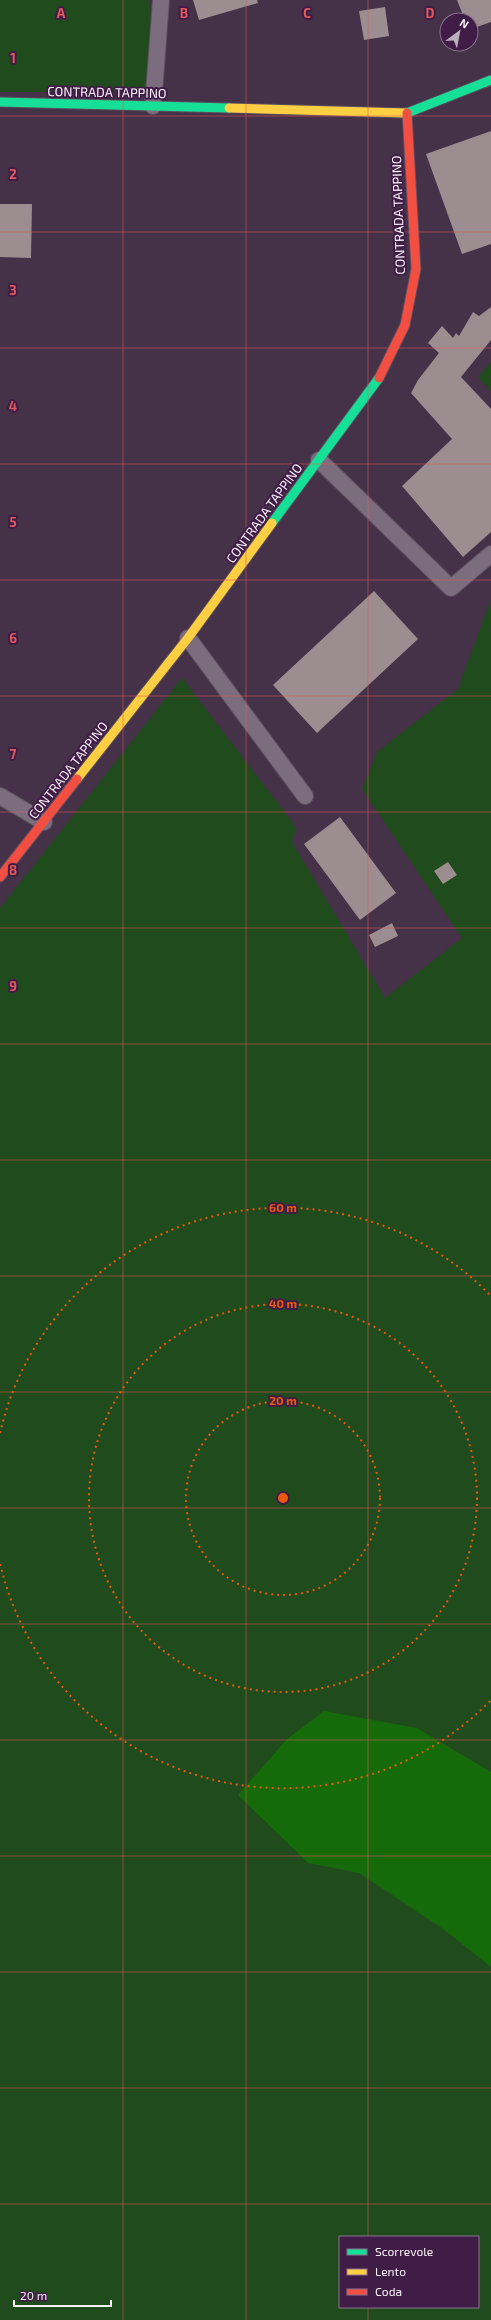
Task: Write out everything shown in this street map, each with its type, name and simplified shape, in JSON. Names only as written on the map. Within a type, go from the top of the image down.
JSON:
[{"type":"street","name":"CONTRADA TAPPINO","points":[[0,102],[406,113],[491,80]]},
{"type":"street","name":"CONTRADA TAPPINO","points":[[0,877],[188,638],[380,376],[405,325],[416,269],[406,113]]},
{"type":"lane","points":[[153,106],[161,0]]},
{"type":"lane","points":[[319,460],[451,588],[491,554]]},
{"type":"lane","points":[[188,638],[305,796]]},
{"type":"lane","points":[[0,796],[44,822]]},
{"type":"green space","points":[[0,0],[150,0],[154,92],[0,92]]},
{"type":"green space","points":[[491,362],[491,391],[478,377]]},
{"type":"green space","points":[[491,599],[491,1772],[417,1728],[308,1863],[359,1873],[443,1929],[491,1967],[491,2320],[0,2320],[0,908],[182,678],[296,827],[292,842],[385,998],[462,938],[362,789],[377,752],[458,689]]},
{"type":"green space","points":[[324,1711],[417,1728],[491,1772],[491,1967],[443,1929],[359,1873],[308,1863],[238,1795],[287,1739]]},
{"type":"building","points":[[193,0],[257,0],[258,3],[199,20]]},
{"type":"building","points":[[457,0],[491,0],[491,22],[479,26],[479,12],[462,12]]},
{"type":"building","points":[[385,7],[389,36],[364,40],[359,11]]},
{"type":"building","points":[[491,131],[491,244],[462,254],[426,154]]},
{"type":"building","points":[[0,204],[32,204],[31,258],[0,257]]},
{"type":"building","points":[[491,307],[491,340],[461,377],[491,409],[491,532],[463,557],[402,486],[452,439],[411,393],[418,380],[439,353],[428,343],[442,326],[453,338],[456,333],[459,336],[473,312],[479,316]]},
{"type":"building","points":[[374,591],[418,639],[317,733],[273,685]]},
{"type":"building","points":[[340,817],[396,893],[360,920],[304,844]]},
{"type":"building","points":[[448,862],[457,875],[443,884],[434,871]]},
{"type":"building","points":[[392,923],[398,936],[375,947],[369,935]]},
{"type":"traffic: fast","points":[[407,113],[491,80]]},
{"type":"traffic: fast","points":[[0,102],[229,108]]},
{"type":"traffic: fast","points":[[272,523],[379,378]]},
{"type":"traffic: slow","points":[[229,108],[406,113]]},
{"type":"traffic: slow","points":[[77,779],[188,638],[272,523]]},
{"type":"traffic: jam","points":[[379,378],[405,325],[416,269],[407,113]]},
{"type":"traffic: jam","points":[[0,877],[77,779]]}]
